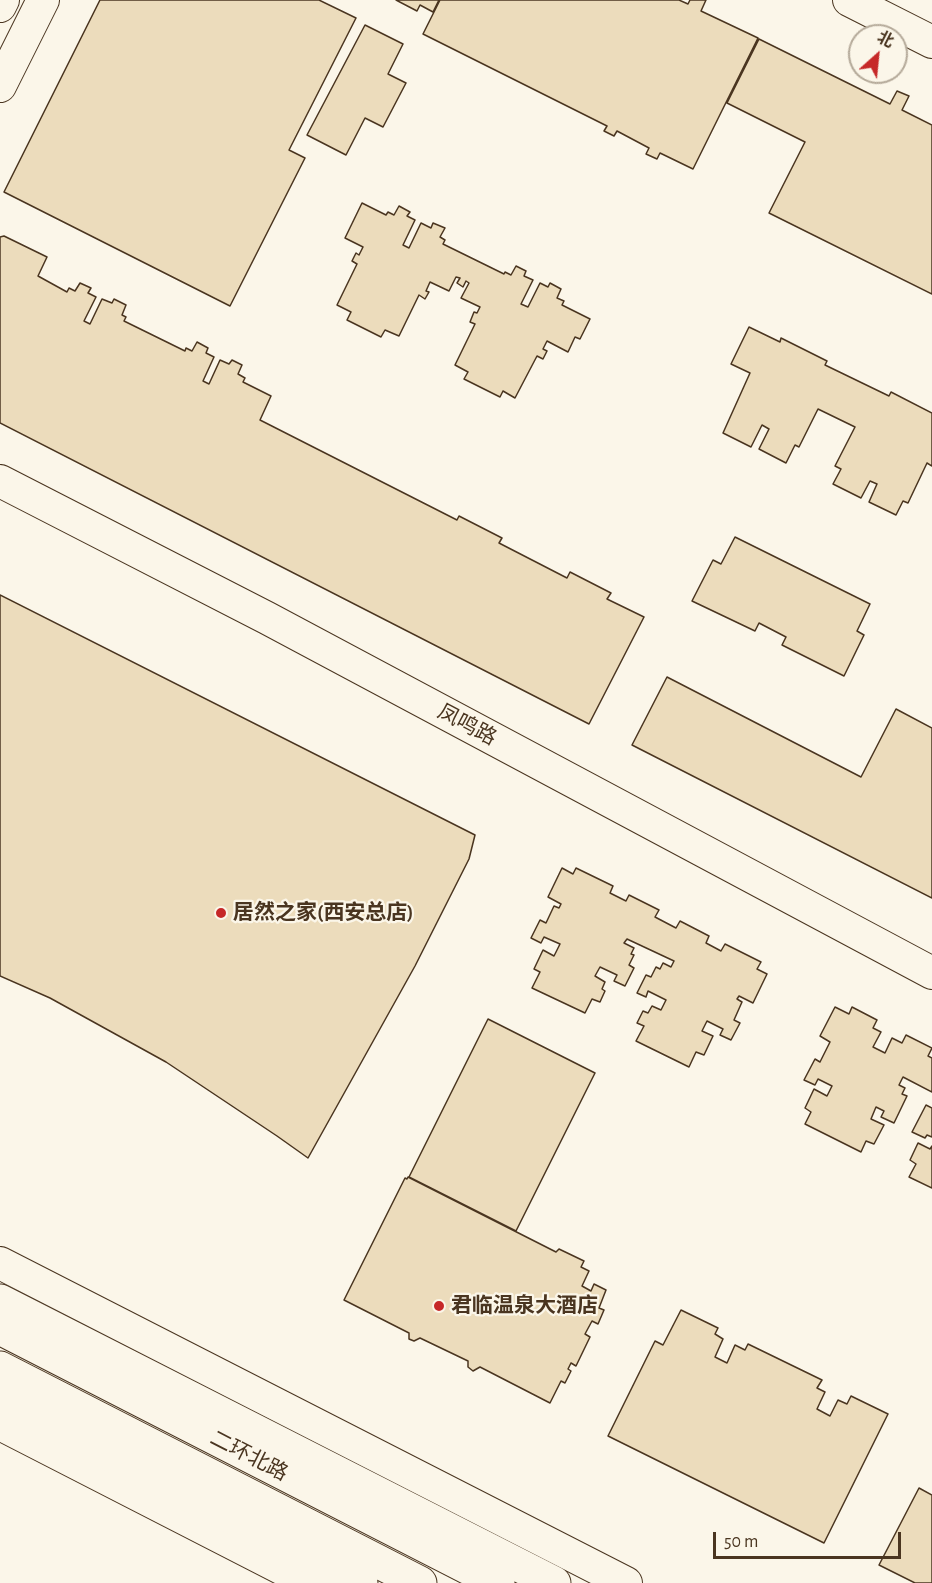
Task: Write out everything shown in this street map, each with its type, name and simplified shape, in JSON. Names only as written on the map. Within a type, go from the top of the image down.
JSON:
[{"type":"highway","points":[[0,1301],[554,1583]]},
{"type":"highway","name":"二环北路","points":[[0,1328],[498,1583]]},
{"type":"highway","name":"二环北路","points":[[0,1368],[420,1583]]},
{"type":"highway","points":[[0,1398],[361,1583]]},
{"type":"highway","points":[[139,1468],[259,1501]]},
{"type":"highway","points":[[280,1472],[387,1497]]},
{"type":"highway","points":[[460,1535],[515,1583]]},
{"type":"main road","points":[[0,6],[3,0]]},
{"type":"main road","points":[[0,86],[43,0]]},
{"type":"main road","points":[[849,0],[932,42]]},
{"type":"main road","name":"凤鸣路","points":[[0,481],[267,618],[932,973]]},
{"type":"main road","points":[[0,1263],[626,1583]]},
{"type":"main road","points":[[0,1424],[310,1583]]},
{"type":"building","points":[[100,0],[319,0],[356,18],[289,150],[305,158],[230,306],[4,192]]},
{"type":"building","points":[[396,0],[439,0],[433,12],[420,5],[417,11]]},
{"type":"building","points":[[440,0],[679,0],[688,4],[690,0],[706,0],[701,11],[758,38],[693,169],[660,153],[657,159],[646,154],[649,148],[617,131],[614,136],[604,131],[607,126],[423,34]]},
{"type":"building","points":[[365,25],[403,44],[388,74],[406,83],[383,127],[365,118],[346,155],[307,135]]},
{"type":"building","points":[[759,39],[890,104],[897,91],[909,96],[902,110],[932,125],[932,294],[769,213],[805,142],[727,103]]},
{"type":"building","points":[[362,203],[386,215],[388,212],[394,215],[399,206],[410,212],[407,216],[415,220],[403,245],[409,248],[421,223],[431,228],[433,223],[445,228],[440,237],[445,240],[443,244],[504,274],[505,272],[511,275],[516,266],[526,271],[524,276],[533,280],[521,304],[528,307],[540,283],[548,287],[550,283],[561,289],[557,298],[564,301],[562,305],[590,319],[580,339],[575,337],[568,352],[547,341],[543,349],[547,351],[543,359],[537,356],[515,398],[503,391],[500,397],[464,379],[468,372],[455,365],[475,324],[470,322],[474,312],[477,313],[480,307],[461,298],[469,283],[466,281],[463,287],[457,283],[460,278],[456,277],[449,291],[430,282],[426,291],[429,292],[425,299],[419,295],[399,336],[385,330],[381,337],[347,320],[351,312],[337,305],[357,264],[352,261],[363,247],[345,238]]},
{"type":"building","points":[[4,236],[47,257],[38,276],[67,292],[69,288],[75,291],[80,283],[91,288],[88,293],[96,297],[84,321],[90,324],[102,299],[112,303],[114,299],[126,305],[122,315],[126,317],[124,321],[185,351],[186,348],[192,351],[197,342],[208,348],[206,353],[214,357],[203,381],[209,384],[220,360],[229,364],[232,360],[242,365],[238,374],[245,378],[243,382],[271,396],[260,420],[457,520],[459,516],[502,538],[499,543],[567,578],[570,572],[611,593],[607,599],[644,617],[589,724],[0,423],[0,237]]},
{"type":"building","points":[[749,327],[780,342],[781,338],[827,361],[825,365],[889,396],[891,392],[932,413],[932,466],[927,463],[908,503],[903,501],[896,515],[869,502],[877,484],[870,481],[861,498],[833,484],[841,469],[835,466],[855,427],[818,409],[799,447],[795,445],[786,463],[759,449],[769,429],[762,425],[751,447],[723,433],[750,373],[731,364]]},
{"type":"building","points":[[735,537],[870,604],[857,631],[864,635],[844,676],[782,645],[786,637],[759,623],[755,631],[692,601],[713,560],[721,564]]},
{"type":"building","name":"居然之家(西安总店)","points":[[0,595],[475,835],[469,859],[415,966],[308,1158],[166,1062],[50,998],[0,976]]},
{"type":"building","points":[[667,677],[861,777],[896,709],[932,728],[932,898],[632,745]]},
{"type":"building","points":[[562,868],[573,874],[576,868],[613,886],[610,893],[626,901],[629,895],[659,910],[655,917],[676,928],[680,921],[709,936],[706,943],[721,951],[725,944],[761,962],[757,969],[767,974],[753,1003],[739,996],[737,999],[742,1002],[734,1020],[740,1023],[731,1040],[720,1035],[723,1029],[707,1021],[702,1031],[713,1036],[704,1055],[696,1052],[689,1067],[636,1041],[644,1026],[637,1023],[643,1011],[648,1013],[652,1006],[661,1010],[666,1000],[648,991],[646,997],[637,993],[646,975],[651,977],[656,967],[660,969],[663,963],[671,967],[674,961],[627,939],[624,943],[634,948],[631,954],[634,955],[629,965],[634,968],[625,986],[614,981],[617,975],[600,967],[595,976],[605,982],[602,989],[605,991],[600,1002],[592,999],[585,1013],[532,988],[540,972],[534,969],[543,950],[554,956],[560,944],[544,937],[541,943],[531,938],[540,920],[546,923],[554,906],[559,908],[561,904],[548,897]]},
{"type":"building","points":[[835,1007],[849,1014],[852,1007],[877,1020],[873,1028],[881,1032],[873,1047],[885,1053],[892,1038],[902,1043],[906,1035],[932,1048],[928,1056],[932,1058],[932,1092],[903,1077],[899,1085],[905,1088],[902,1094],[907,1096],[894,1123],[881,1117],[884,1111],[876,1107],[871,1119],[884,1125],[874,1144],[866,1141],[861,1152],[805,1124],[811,1112],[805,1108],[814,1089],[827,1096],[832,1086],[818,1079],[815,1085],[804,1080],[815,1059],[820,1062],[830,1042],[820,1036]]},
{"type":"building","points":[[488,1019],[595,1073],[516,1231],[409,1177]]},
{"type":"building","points":[[926,1105],[932,1108],[932,1137],[927,1135],[925,1138],[912,1132]]},
{"type":"building","points":[[918,1143],[930,1149],[932,1146],[932,1188],[909,1177],[916,1164],[910,1160]]},
{"type":"building","points":[[408,1177],[556,1252],[559,1249],[584,1261],[581,1267],[589,1271],[582,1286],[591,1291],[594,1284],[606,1290],[599,1308],[604,1310],[598,1324],[592,1321],[585,1334],[590,1337],[576,1366],[571,1363],[568,1369],[571,1371],[565,1383],[561,1381],[550,1403],[480,1367],[473,1371],[468,1367],[468,1361],[420,1338],[414,1341],[409,1339],[409,1333],[344,1300],[405,1178]]},
{"type":"building","points":[[681,1310],[718,1328],[715,1334],[723,1339],[715,1357],[727,1363],[735,1345],[745,1350],[748,1344],[822,1380],[817,1388],[825,1392],[817,1409],[830,1416],[838,1400],[847,1404],[851,1396],[888,1414],[824,1543],[608,1436],[655,1341],[663,1345]]},
{"type":"building","points":[[919,1488],[932,1495],[932,1583],[915,1583],[879,1565]]},
{"type":"place","name":"居然之家(西安总店)","points":[[221,913]]},
{"type":"place","name":"君临温泉大酒店","points":[[439,1306]]}]
